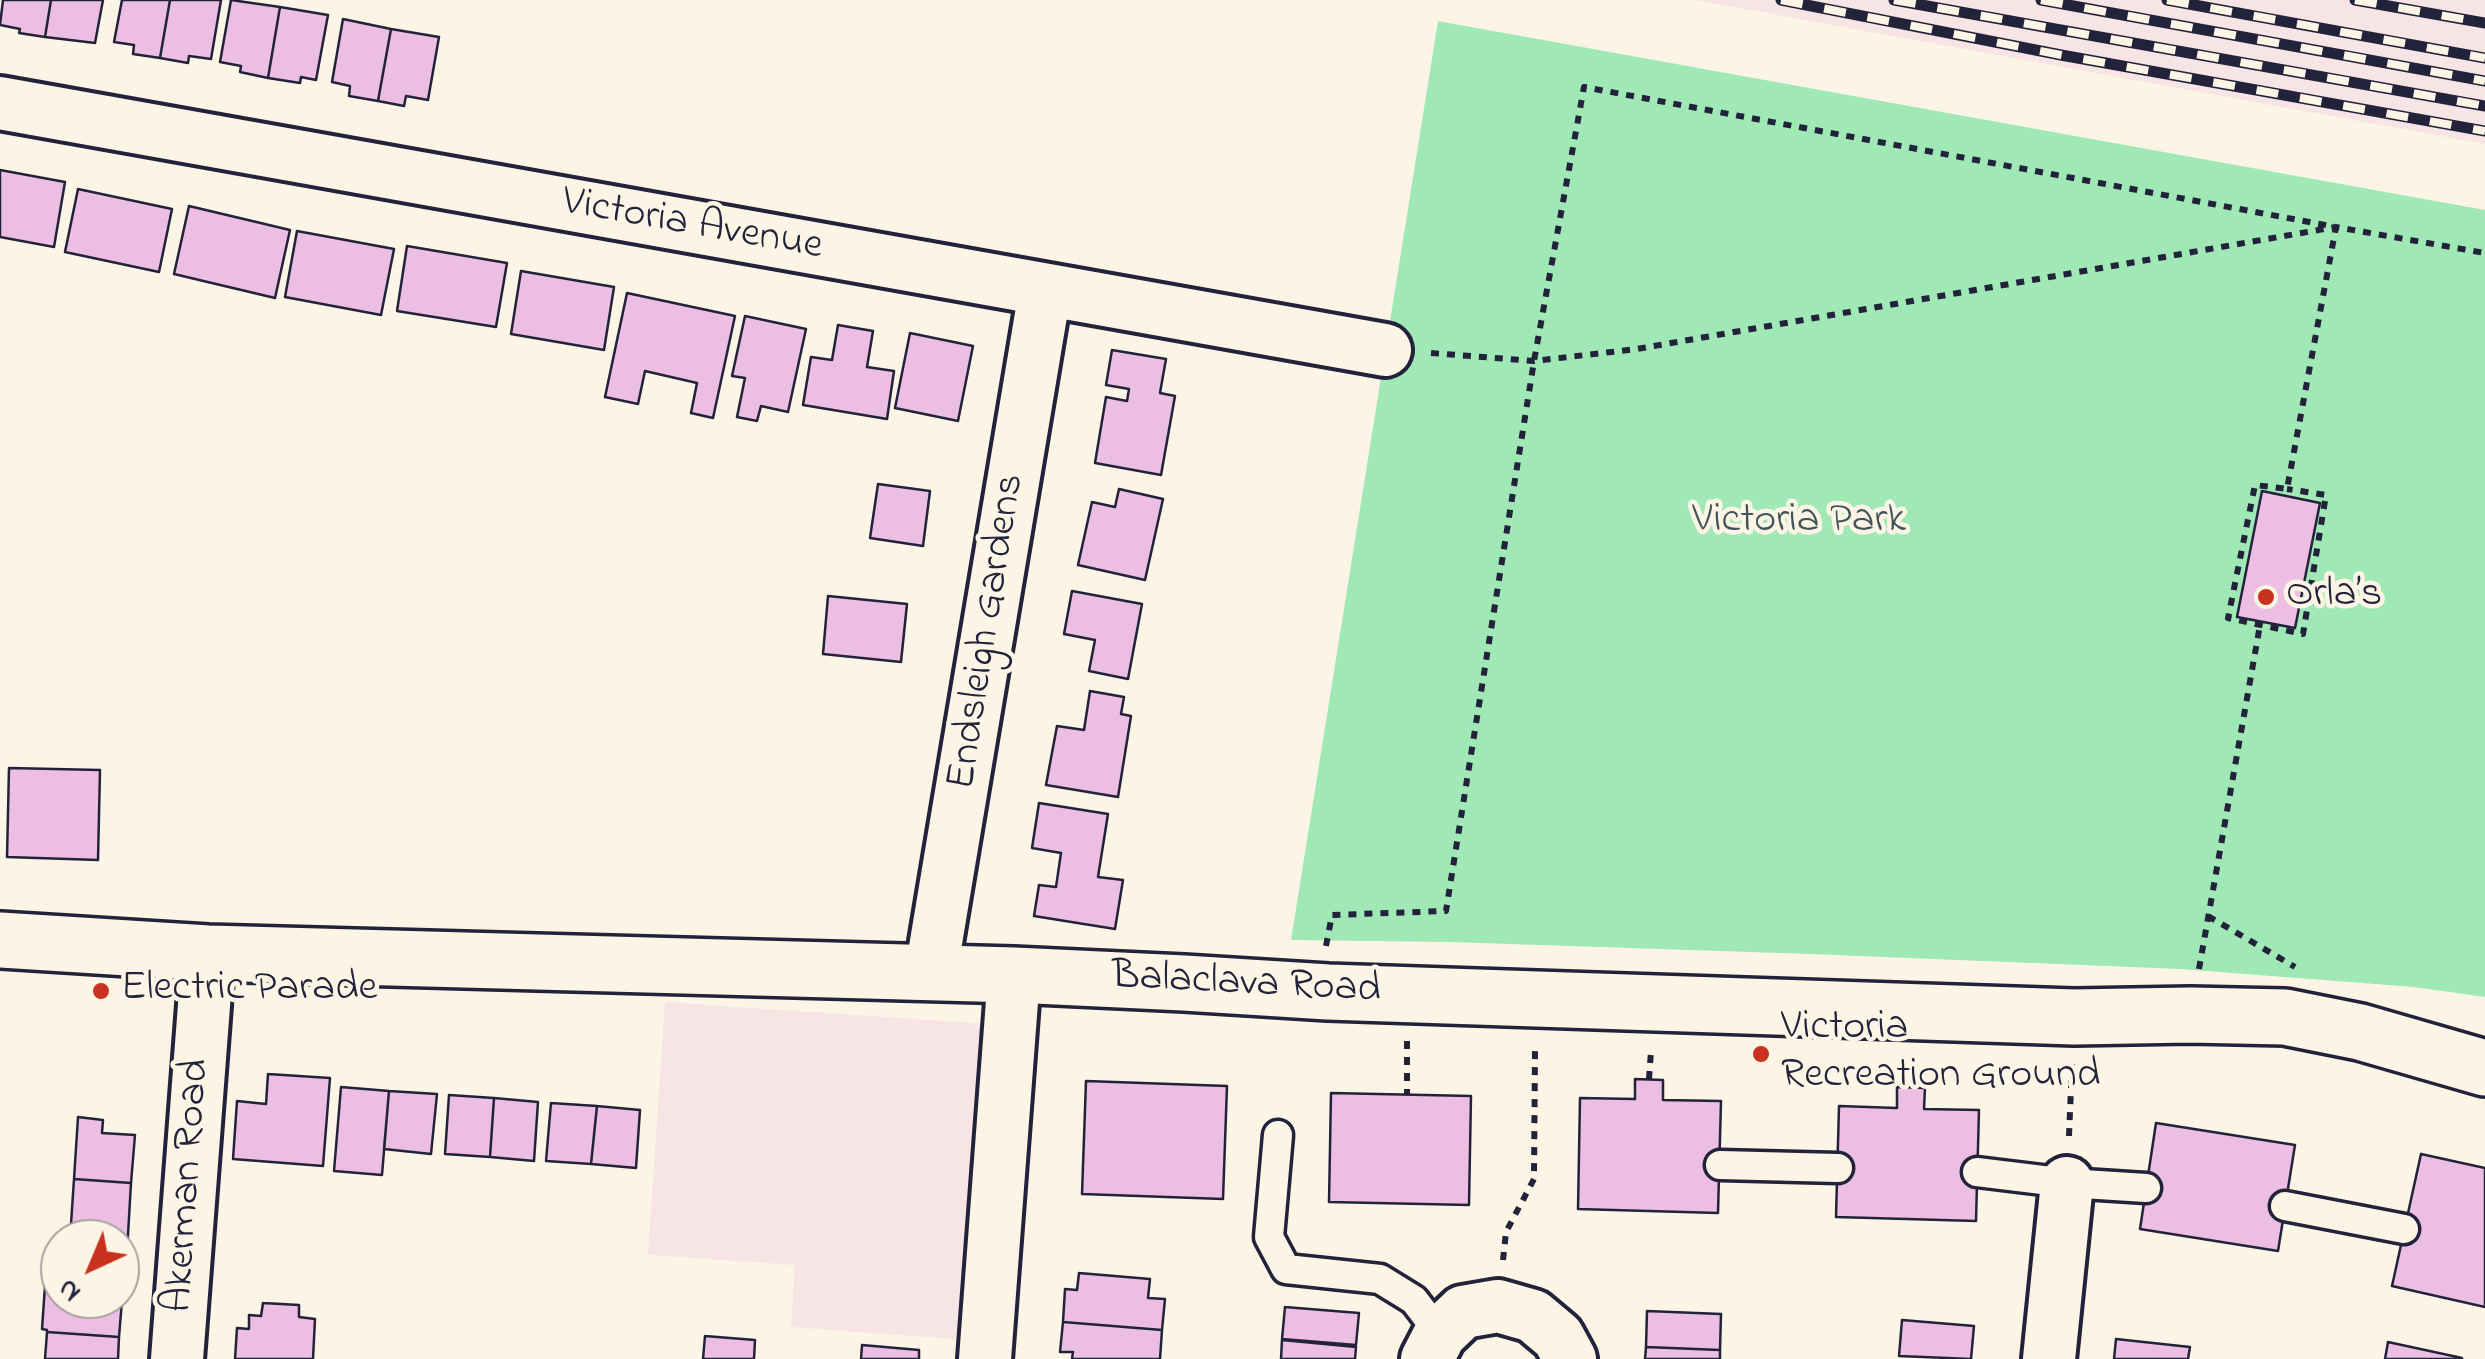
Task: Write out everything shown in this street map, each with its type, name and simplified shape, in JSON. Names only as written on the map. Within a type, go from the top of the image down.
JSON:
[{"type":"street","name":"Victoria Avenue","points":[[0,103],[1385,350]]},
{"type":"street","name":"Endsleigh Gardens","points":[[931,972],[1045,291]]},
{"type":"street","name":"Balaclava Road","points":[[0,940],[208,952],[1014,975],[1328,992],[2074,1017],[2285,1017],[2360,1032],[2485,1068]]},
{"type":"street","name":"Akerman Road","points":[[177,1359],[208,952]]},
{"type":"street","points":[[985,1359],[1014,975]]},
{"type":"street","points":[[2049,1359],[2068,1183]]},
{"type":"street","points":[[1434,1347],[1464,1312],[1498,1306],[1533,1316],[1558,1337],[1570,1359]]},
{"type":"lane","points":[[1278,1135],[1269,1236],[1286,1270],[1380,1278],[1414,1300],[1434,1347]]},
{"type":"lane","points":[[1720,1165],[1838,1168]]},
{"type":"lane","points":[[1977,1172],[2146,1188]]},
{"type":"lane","points":[[2285,1206],[2404,1229]]},
{"type":"path","points":[[1332,915],[1446,911],[1534,361],[1584,87],[2485,253]]},
{"type":"path","points":[[1385,350],[1534,361],[1637,349],[2336,227]]},
{"type":"path","points":[[2288,490],[2336,227]]},
{"type":"path","points":[[2254,484],[2326,495],[2303,634],[2260,625],[2228,618],[2254,484]]},
{"type":"path","points":[[2190,1015],[2260,625]]},
{"type":"path","points":[[2208,916],[2296,966],[2285,1017]]},
{"type":"path","points":[[1498,1306],[1506,1232],[1534,1179],[1538,998]]},
{"type":"path","points":[[2069,1128],[2072,1084]]},
{"type":"shaded area","points":[[1694,0],[2485,0],[2485,144],[1728,6]]},
{"type":"shaded area","points":[[665,1002],[988,1024],[967,1340],[791,1327],[795,1265],[648,1255]]},
{"type":"green space","name":"Victoria Park","points":[[1438,21],[2485,210],[2485,997],[2414,987],[2180,969],[1449,942],[1291,940]]},
{"type":"building","points":[[3,0],[51,0],[45,37],[0,25]]},
{"type":"building","points":[[51,0],[103,0],[95,43],[45,37]]},
{"type":"building","points":[[122,0],[170,0],[160,58],[133,54],[134,45],[114,42]]},
{"type":"building","points":[[170,0],[221,0],[211,59],[189,56],[188,63],[160,58]]},
{"type":"building","points":[[231,0],[280,7],[268,78],[240,72],[241,66],[220,62]]},
{"type":"building","points":[[280,7],[328,15],[316,80],[301,77],[300,83],[268,78]]},
{"type":"building","points":[[343,19],[391,29],[378,101],[349,96],[350,86],[332,82]]},
{"type":"building","points":[[391,29],[439,37],[428,100],[406,96],[404,106],[378,101]]},
{"type":"building","points":[[0,170],[65,182],[54,247],[0,237]]},
{"type":"building","points":[[78,189],[172,209],[159,272],[65,252]]},
{"type":"building","points":[[189,206],[290,230],[275,298],[174,274]]},
{"type":"building","points":[[297,231],[394,249],[381,315],[285,297]]},
{"type":"building","points":[[407,246],[507,263],[496,327],[397,311]]},
{"type":"building","points":[[521,271],[614,287],[604,350],[511,334]]},
{"type":"building","points":[[627,293],[735,316],[713,418],[691,413],[697,383],[645,371],[638,404],[605,397]]},
{"type":"building","points":[[745,316],[806,329],[788,412],[761,406],[757,421],[737,417],[745,378],[732,376]]},
{"type":"building","points":[[838,325],[873,331],[867,367],[894,371],[887,419],[803,405],[811,357],[832,360]]},
{"type":"building","points":[[910,333],[973,346],[958,421],[895,408]]},
{"type":"building","points":[[1112,350],[1166,359],[1160,393],[1175,396],[1161,475],[1095,463],[1106,397],[1127,401],[1129,389],[1106,385]]},
{"type":"building","points":[[878,484],[930,491],[923,546],[870,538]]},
{"type":"building","points":[[1119,489],[1163,499],[1145,580],[1078,565],[1092,502],[1115,507]]},
{"type":"building","points":[[2262,491],[2320,503],[2295,628],[2237,617]]},
{"type":"building","points":[[1072,591],[1142,604],[1128,679],[1089,671],[1095,640],[1064,634]]},
{"type":"building","points":[[828,596],[907,604],[901,662],[823,654]]},
{"type":"building","points":[[1090,691],[1124,697],[1121,714],[1131,716],[1118,797],[1046,785],[1057,726],[1084,730]]},
{"type":"building","points":[[9,768],[100,770],[98,860],[7,857]]},
{"type":"building","points":[[1039,803],[1108,814],[1098,877],[1123,880],[1115,929],[1034,916],[1039,885],[1056,887],[1061,853],[1032,848]]},
{"type":"building","points":[[268,1074],[330,1078],[323,1166],[233,1159],[237,1101],[266,1104]]},
{"type":"building","points":[[1635,1079],[1663,1080],[1663,1100],[1721,1101],[1718,1213],[1578,1209],[1580,1098],[1635,1099]]},
{"type":"building","points":[[1086,1081],[1227,1086],[1223,1199],[1082,1194]]},
{"type":"building","points":[[341,1087],[389,1091],[382,1175],[334,1171]]},
{"type":"building","points":[[1897,1087],[1925,1088],[1924,1109],[1979,1110],[1976,1221],[1836,1217],[1839,1106],[1897,1108]]},
{"type":"building","points":[[389,1091],[437,1094],[431,1154],[384,1149]]},
{"type":"building","points":[[1331,1093],[1471,1096],[1469,1205],[1329,1202]]},
{"type":"building","points":[[449,1095],[494,1098],[490,1157],[445,1154]]},
{"type":"building","points":[[494,1098],[538,1102],[534,1161],[490,1157]]},
{"type":"building","points":[[551,1103],[597,1106],[591,1164],[546,1161]]},
{"type":"building","points":[[597,1106],[640,1110],[636,1168],[591,1164]]},
{"type":"building","points":[[78,1117],[103,1120],[102,1133],[135,1135],[131,1183],[74,1179]]},
{"type":"building","points":[[2156,1123],[2295,1145],[2278,1251],[2140,1229]]},
{"type":"building","points":[[2421,1154],[2485,1168],[2485,1307],[2392,1286]]},
{"type":"building","points":[[74,1179],[131,1183],[129,1219],[71,1219]]},
{"type":"building","points":[[1079,1273],[1150,1279],[1148,1298],[1165,1299],[1162,1330],[1063,1322],[1065,1289],[1077,1290]]},
{"type":"building","points":[[263,1303],[299,1305],[299,1317],[315,1319],[313,1359],[235,1359],[237,1328],[249,1329],[249,1315],[261,1316]]},
{"type":"building","points":[[1285,1307],[1359,1313],[1356,1345],[1282,1339]]},
{"type":"building","points":[[1647,1311],[1721,1314],[1720,1350],[1646,1347]]},
{"type":"building","points":[[43,1319],[120,1319],[119,1337],[42,1329]]},
{"type":"building","points":[[1902,1320],[1974,1326],[1971,1359],[1899,1356]]},
{"type":"building","points":[[1063,1322],[1162,1330],[1160,1359],[1072,1359],[1073,1352],[1060,1352]]},
{"type":"building","points":[[47,1332],[119,1337],[118,1359],[45,1359]]},
{"type":"building","points":[[705,1336],[755,1340],[754,1359],[703,1359]]},
{"type":"building","points":[[2116,1339],[2190,1347],[2188,1359],[2114,1359]]},
{"type":"building","points":[[1282,1340],[1356,1347],[1355,1359],[1281,1359]]},
{"type":"building","points":[[2388,1342],[2462,1358],[2462,1359],[2385,1359]]},
{"type":"building","points":[[862,1345],[919,1350],[919,1359],[861,1359]]},
{"type":"building","points":[[1646,1347],[1720,1350],[1720,1359],[1645,1359]]},
{"type":"railway","points":[[1781,0],[2485,131]]},
{"type":"railway","points":[[1894,0],[2485,106]]},
{"type":"railway","points":[[2041,0],[2485,81]]},
{"type":"railway","points":[[2167,0],[2485,58]]},
{"type":"railway","points":[[2355,0],[2485,23]]},
{"type":"place","name":"Orla’s","points":[[2266,597]]},
{"type":"place","name":"Electric Parade","points":[[101,991]]},
{"type":"place","name":"Victoria Recreation Ground","points":[[1761,1054]]}]
